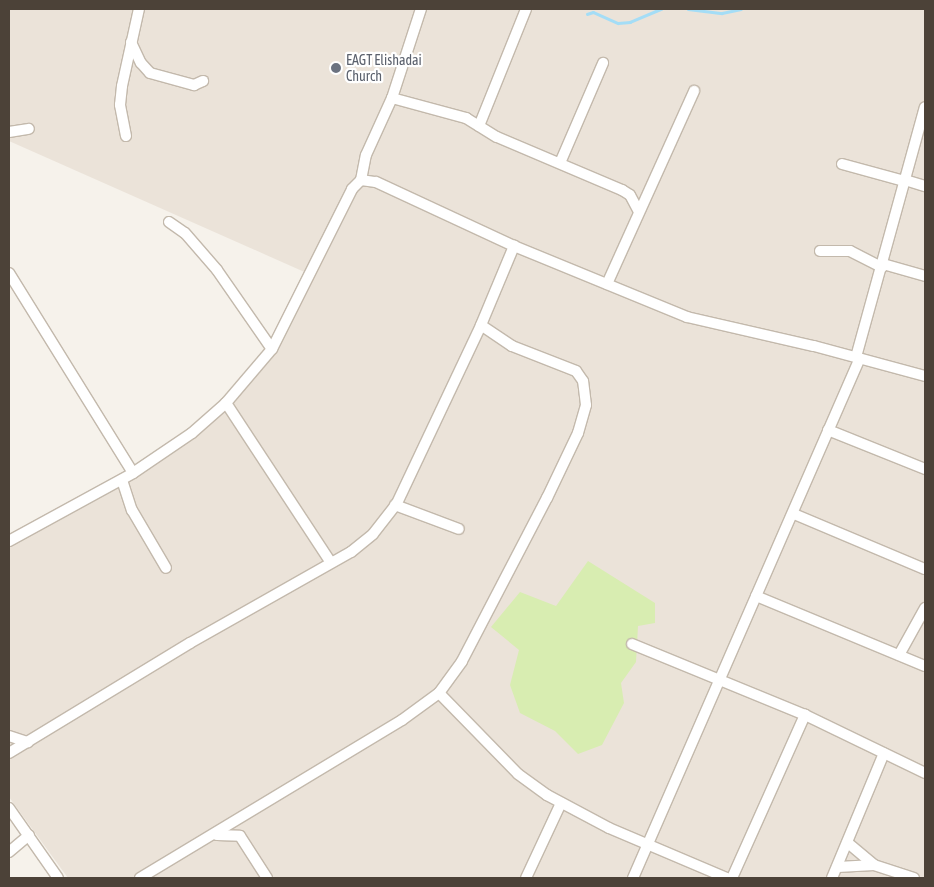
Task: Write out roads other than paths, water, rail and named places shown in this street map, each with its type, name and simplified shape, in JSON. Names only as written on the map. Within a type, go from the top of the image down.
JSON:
[{"type":"street","points":[[126,136],[120,105],[139,9]]},
{"type":"street","points":[[9,541],[122,480],[192,432],[226,404],[272,349],[313,273],[352,189],[361,180],[369,148],[392,98],[421,9]]},
{"type":"street","points":[[478,126],[526,9]]},
{"type":"street","points":[[131,42],[141,63],[150,73],[185,84],[194,85],[203,81]]},
{"type":"street","points":[[560,162],[603,63]]},
{"type":"street","points":[[607,284],[638,210],[694,91]]},
{"type":"street","points":[[392,98],[414,107],[442,111],[560,162],[630,195],[638,210]]},
{"type":"street","points":[[633,878],[722,678],[756,596],[794,514],[858,357],[925,107]]},
{"type":"street","points":[[9,132],[29,129]]},
{"type":"street","points":[[842,164],[925,186]]},
{"type":"street","points":[[361,180],[376,182],[514,246],[687,318],[858,357],[925,376]]},
{"type":"street","points":[[169,222],[185,233],[217,270],[272,349]]},
{"type":"street","points":[[9,753],[190,643],[331,563],[374,534],[396,505],[481,325],[514,246]]},
{"type":"street","points":[[820,251],[850,251],[883,265],[925,276]]},
{"type":"street","points":[[9,273],[133,473]]},
{"type":"street","points":[[140,878],[216,835],[402,720],[439,693],[462,661],[500,590],[578,433],[586,406],[583,381],[576,371],[512,346],[481,325]]},
{"type":"street","points":[[226,404],[331,563]]},
{"type":"street","points":[[828,430],[925,469]]},
{"type":"street","points":[[122,480],[132,510],[166,568]]},
{"type":"street","points":[[396,505],[459,530]]},
{"type":"street","points":[[794,514],[925,569]]},
{"type":"street","points":[[756,596],[925,666]]},
{"type":"street","points":[[899,655],[925,608]]},
{"type":"street","points":[[632,644],[722,678],[805,714],[925,773]]},
{"type":"street","points":[[439,693],[518,774],[561,803],[648,844],[727,878]]},
{"type":"street","points":[[732,878],[805,714]]},
{"type":"street","points":[[9,736],[28,742]]},
{"type":"street","points":[[832,878],[884,752]]},
{"type":"street","points":[[526,878],[561,803]]},
{"type":"street","points":[[9,808],[58,878]]},
{"type":"street","points":[[9,852],[28,835]]},
{"type":"street","points":[[216,835],[240,836],[267,878]]},
{"type":"street","points":[[848,843],[874,865]]},
{"type":"street","points":[[838,867],[874,865],[914,878]]},
{"type":"waterway","points":[[587,14],[593,12],[618,23],[630,22],[661,9]]},
{"type":"waterway","points":[[688,9],[722,13],[741,9]]},
{"type":"place","name":"EAGT Elishadai Church","points":[[336,68]]}]
